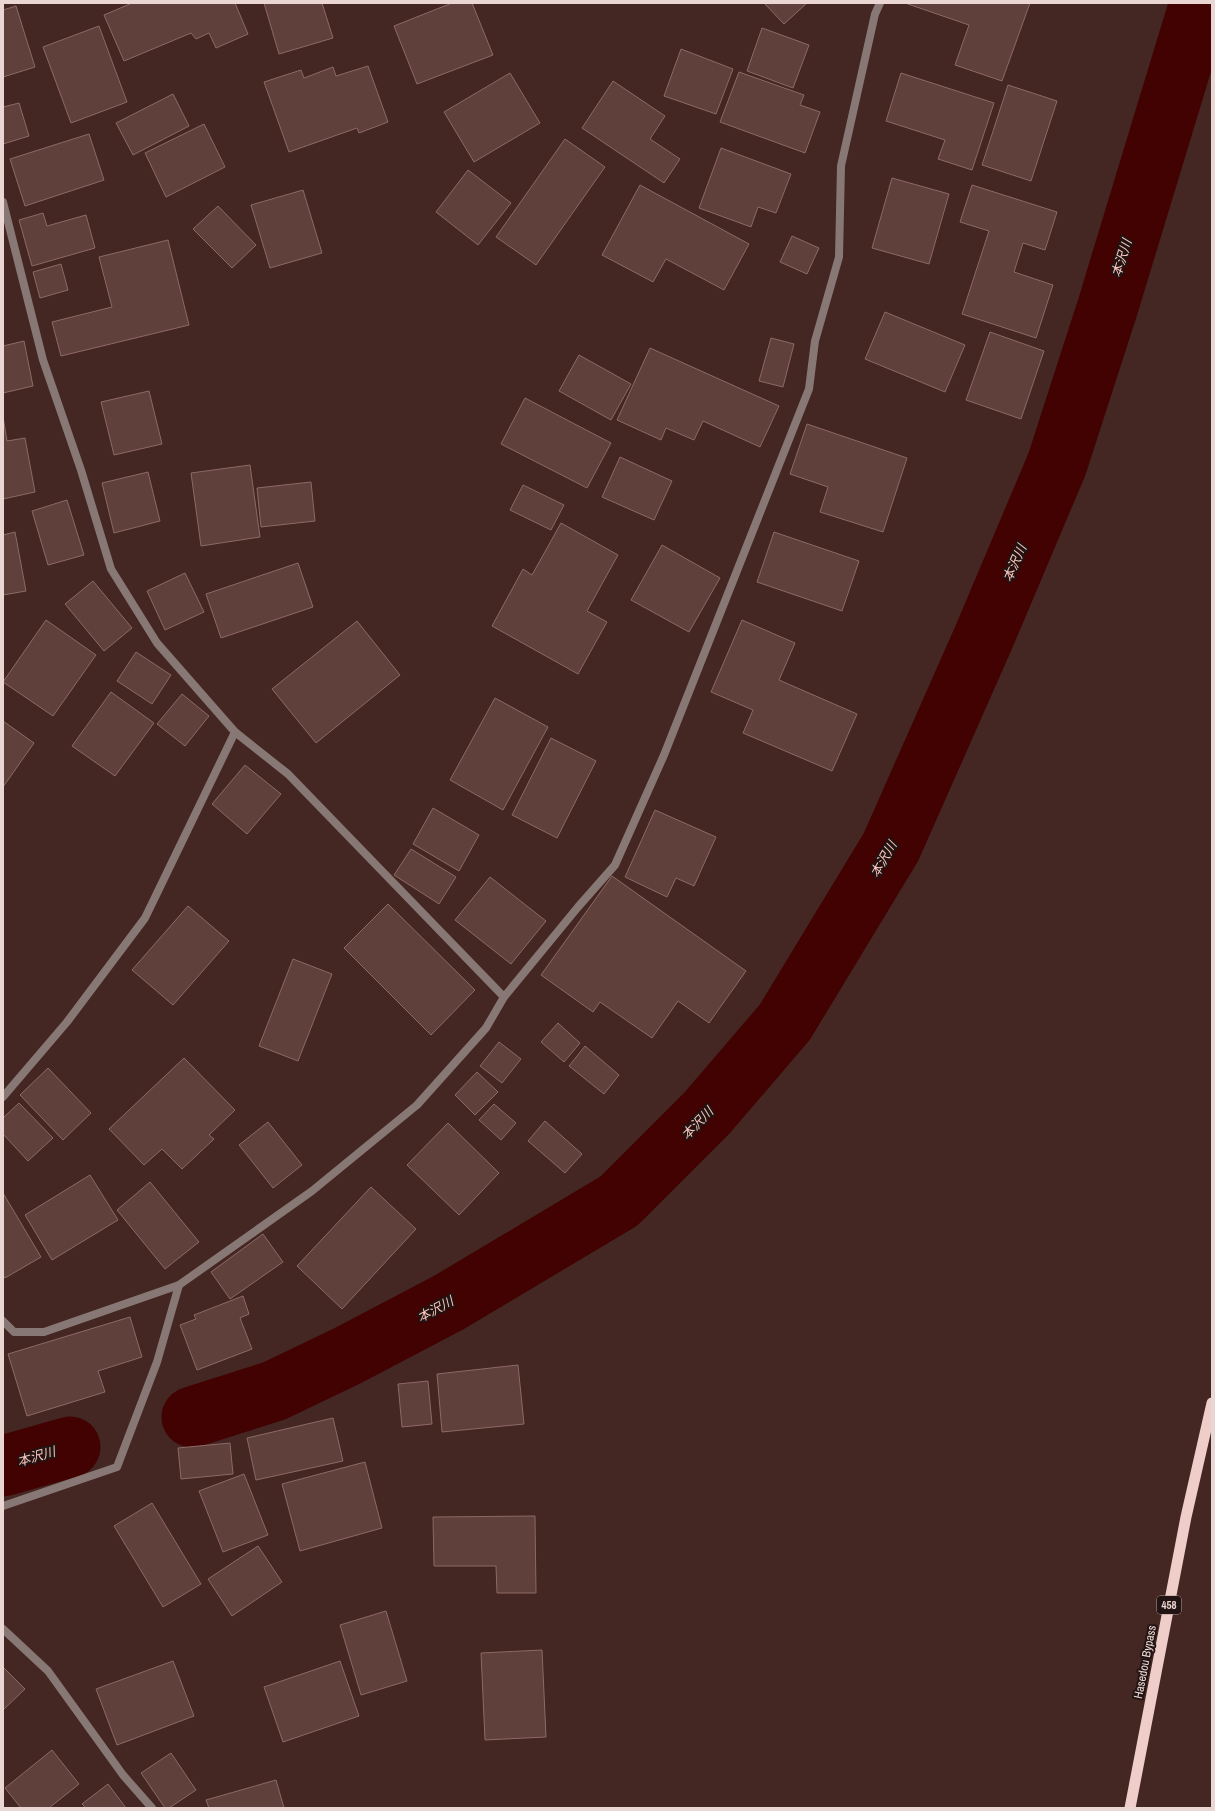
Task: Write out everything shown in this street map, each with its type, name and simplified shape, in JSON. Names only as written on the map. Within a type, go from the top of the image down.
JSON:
[{"type":"highway","name":"Hasedou Bypass","points":[[1130,1808],[1186,1517],[1212,1403]]},
{"type":"lane","points":[[3,1321],[14,1332],[44,1332],[179,1285],[312,1191],[418,1105],[486,1028],[504,997],[578,907],[616,864],[664,754],[809,388],[815,341],[839,257],[841,166],[874,14],[880,3]]},
{"type":"lane","points":[[3,202],[43,360],[81,470],[111,569],[157,643],[235,732],[288,774],[504,997]]},
{"type":"lane","points":[[3,1097],[67,1022],[145,918],[235,732]]},
{"type":"lane","points":[[3,1506],[117,1467],[157,1362],[179,1285]]},
{"type":"lane","points":[[3,1629],[48,1671],[123,1775],[152,1808]]},
{"type":"building","points":[[132,3],[235,3],[248,34],[216,48],[209,33],[196,39],[191,33],[124,61],[104,15]]},
{"type":"building","points":[[264,3],[322,3],[333,38],[279,54]]},
{"type":"building","points":[[452,3],[472,3],[493,55],[417,84],[394,26]]},
{"type":"building","points":[[764,3],[807,3],[784,24]]},
{"type":"building","points":[[905,3],[1030,3],[1002,81],[955,65],[969,25]]},
{"type":"building","points":[[16,6],[35,67],[3,77],[3,10]]},
{"type":"building","points":[[99,26],[127,102],[71,123],[43,47]]},
{"type":"building","points":[[762,28],[809,45],[793,88],[747,71]]},
{"type":"building","points":[[681,49],[733,69],[716,114],[664,96]]},
{"type":"building","points":[[368,66],[388,122],[359,133],[357,128],[289,152],[264,82],[301,70],[304,78],[333,67],[336,76]]},
{"type":"building","points":[[739,72],[804,95],[800,105],[820,112],[805,153],[720,122]]},
{"type":"building","points":[[510,73],[540,123],[474,162],[444,112]]},
{"type":"building","points":[[901,73],[994,103],[972,170],[938,159],[945,140],[886,121]]},
{"type":"building","points":[[613,81],[665,116],[650,139],[680,159],[664,183],[582,128]]},
{"type":"building","points":[[1008,85],[1057,101],[1031,181],[982,165]]},
{"type":"building","points":[[173,94],[189,126],[133,155],[116,123]]},
{"type":"building","points":[[19,103],[29,136],[3,144],[3,107]]},
{"type":"building","points":[[204,124],[225,167],[166,197],[145,153]]},
{"type":"building","points":[[89,134],[104,180],[25,206],[10,159]]},
{"type":"building","points":[[565,139],[605,167],[536,265],[496,237]]},
{"type":"building","points":[[721,148],[791,174],[776,213],[758,207],[751,227],[699,208]]},
{"type":"building","points":[[468,170],[511,203],[478,245],[436,212]]},
{"type":"building","points":[[892,178],[949,194],[929,264],[872,248]]},
{"type":"building","points":[[640,185],[749,244],[724,290],[666,259],[653,282],[602,255]]},
{"type":"building","points":[[972,185],[1057,212],[1045,250],[1023,243],[1014,272],[1053,285],[1036,338],[962,314],[989,231],[960,222]]},
{"type":"building","points":[[303,190],[322,253],[270,268],[251,205]]},
{"type":"building","points":[[218,206],[256,245],[232,268],[193,229]]},
{"type":"building","points":[[43,213],[47,226],[86,215],[95,248],[32,266],[19,220]]},
{"type":"building","points":[[792,236],[819,248],[807,274],[780,262]]},
{"type":"building","points":[[168,240],[189,325],[61,356],[52,322],[112,307],[99,257]]},
{"type":"building","points":[[61,264],[68,290],[40,298],[33,272]]},
{"type":"building","points":[[885,312],[965,345],[945,392],[865,359]]},
{"type":"building","points":[[990,332],[1044,351],[1021,419],[966,400]]},
{"type":"building","points":[[771,338],[794,344],[783,387],[759,381]]},
{"type":"building","points":[[24,341],[33,386],[3,393],[3,346]]},
{"type":"building","points":[[650,348],[779,406],[760,447],[703,421],[694,440],[666,428],[661,440],[617,420]]},
{"type":"building","points":[[579,355],[631,384],[611,420],[559,391]]},
{"type":"building","points":[[149,391],[162,444],[114,455],[101,402]]},
{"type":"building","points":[[525,398],[611,443],[587,488],[501,444]]},
{"type":"building","points":[[3,417],[7,441],[25,438],[35,492],[3,499]]},
{"type":"building","points":[[807,424],[907,458],[883,532],[820,512],[828,487],[790,474]]},
{"type":"building","points":[[620,457],[672,481],[654,520],[602,497]]},
{"type":"building","points":[[250,465],[260,537],[201,546],[191,473]]},
{"type":"building","points":[[148,472],[160,521],[114,533],[102,483]]},
{"type":"building","points":[[311,482],[315,521],[261,527],[257,488]]},
{"type":"building","points":[[523,485],[564,505],[551,530],[510,510]]},
{"type":"building","points":[[67,500],[84,555],[48,565],[32,511]]},
{"type":"building","points":[[561,523],[618,555],[587,611],[607,622],[578,674],[492,626],[523,569],[532,575]]},
{"type":"building","points":[[15,532],[26,591],[3,595],[3,535]]},
{"type":"building","points":[[774,532],[859,561],[842,611],[757,582]]},
{"type":"building","points":[[662,545],[720,578],[689,632],[631,600]]},
{"type":"building","points":[[298,563],[313,607],[221,638],[206,594]]},
{"type":"building","points":[[185,573],[204,612],[165,630],[147,591]]},
{"type":"building","points":[[93,581],[132,628],[104,651],[65,604]]},
{"type":"building","points":[[46,620],[96,655],[53,716],[3,682]]},
{"type":"building","points":[[742,620],[795,643],[779,680],[857,714],[832,771],[743,733],[753,710],[711,692]]},
{"type":"building","points":[[357,621],[400,675],[316,743],[272,689]]},
{"type":"building","points":[[136,652],[171,675],[152,704],[117,681]]},
{"type":"building","points":[[111,692],[154,723],[115,776],[72,746]]},
{"type":"building","points":[[182,694],[209,716],[185,746],[157,724]]},
{"type":"building","points":[[495,698],[548,727],[503,810],[450,780]]},
{"type":"building","points":[[3,721],[34,743],[3,787]]},
{"type":"building","points":[[551,738],[596,761],[557,838],[512,815]]},
{"type":"building","points":[[245,765],[281,794],[247,834],[212,804]]},
{"type":"building","points":[[433,808],[479,835],[459,871],[413,844]]},
{"type":"building","points":[[655,810],[716,837],[694,886],[676,878],[667,897],[625,877]]},
{"type":"building","points":[[411,849],[456,877],[439,904],[394,875]]},
{"type":"building","points":[[612,876],[746,971],[709,1023],[678,1001],[652,1038],[600,1002],[593,1012],[541,975]]},
{"type":"building","points":[[490,877],[546,921],[511,964],[455,920]]},
{"type":"building","points":[[388,904],[475,990],[431,1035],[344,948]]},
{"type":"building","points":[[188,906],[229,941],[173,1005],[132,970]]},
{"type":"building","points":[[293,959],[332,974],[298,1061],[259,1046]]},
{"type":"building","points":[[558,1023],[580,1043],[564,1062],[541,1042]]},
{"type":"building","points":[[499,1042],[521,1059],[502,1083],[480,1066]]},
{"type":"building","points":[[585,1046],[619,1075],[604,1094],[569,1066]]},
{"type":"building","points":[[184,1058],[235,1110],[209,1135],[214,1139],[182,1169],[162,1149],[144,1165],[109,1129]]},
{"type":"building","points":[[48,1068],[91,1113],[63,1140],[20,1095]]},
{"type":"building","points":[[477,1072],[498,1092],[475,1115],[455,1095]]},
{"type":"building","points":[[19,1103],[53,1138],[28,1161],[3,1134],[3,1118]]},
{"type":"building","points":[[494,1104],[516,1123],[501,1140],[479,1120]]},
{"type":"building","points":[[545,1121],[582,1154],[565,1173],[528,1141]]},
{"type":"building","points":[[268,1122],[302,1165],[273,1188],[239,1145]]},
{"type":"building","points":[[448,1123],[499,1173],[459,1215],[407,1165]]},
{"type":"building","points":[[90,1175],[118,1220],[52,1260],[25,1215]]},
{"type":"building","points":[[150,1182],[199,1242],[165,1269],[117,1210]]},
{"type":"building","points":[[371,1187],[416,1229],[342,1309],[297,1266]]},
{"type":"building","points":[[3,1193],[41,1257],[5,1278],[3,1275]]},
{"type":"building","points":[[263,1234],[283,1262],[230,1299],[211,1272]]},
{"type":"building","points":[[243,1296],[249,1314],[240,1318],[252,1349],[197,1370],[180,1325],[196,1319],[194,1315]]},
{"type":"building","points":[[130,1317],[142,1357],[98,1371],[105,1392],[27,1416],[8,1354]]},
{"type":"building","points":[[518,1365],[524,1424],[442,1432],[437,1374]]},
{"type":"building","points":[[428,1381],[432,1424],[402,1427],[398,1384]]},
{"type":"building","points":[[333,1418],[343,1461],[256,1480],[247,1438]]},
{"type":"building","points":[[230,1443],[233,1474],[181,1479],[178,1448]]},
{"type":"building","points":[[365,1462],[382,1528],[300,1551],[282,1484]]},
{"type":"building","points":[[244,1474],[268,1535],[223,1552],[199,1491]]},
{"type":"building","points":[[152,1503],[201,1584],[163,1607],[114,1526]]},
{"type":"building","points":[[535,1516],[536,1593],[497,1593],[496,1566],[434,1566],[433,1517]]},
{"type":"building","points":[[258,1546],[282,1582],[232,1616],[208,1579]]},
{"type":"building","points":[[386,1611],[407,1681],[361,1695],[340,1625]]},
{"type":"building","points":[[542,1650],[546,1737],[485,1740],[481,1653]]},
{"type":"building","points":[[173,1661],[194,1716],[117,1745],[96,1689]]},
{"type":"building","points":[[340,1661],[359,1716],[283,1742],[264,1687]]},
{"type":"building","points":[[3,1667],[25,1689],[3,1710]]},
{"type":"building","points":[[52,1750],[79,1784],[49,1808],[21,1808],[5,1788]]},
{"type":"building","points":[[171,1753],[196,1790],[169,1808],[165,1808],[141,1773]]},
{"type":"building","points":[[276,1780],[284,1808],[209,1808],[206,1800]]},
{"type":"building","points":[[108,1784],[126,1808],[86,1808],[82,1804]]},
{"type":"waterway","name":"本沢川","points":[[192,1417],[274,1391],[347,1356],[448,1303],[619,1201],[707,1113],[785,1022],[891,847],[983,639],[1057,464],[1108,306],[1200,3]]},
{"type":"waterway","name":"本沢川","points":[[3,1466],[70,1447]]}]
